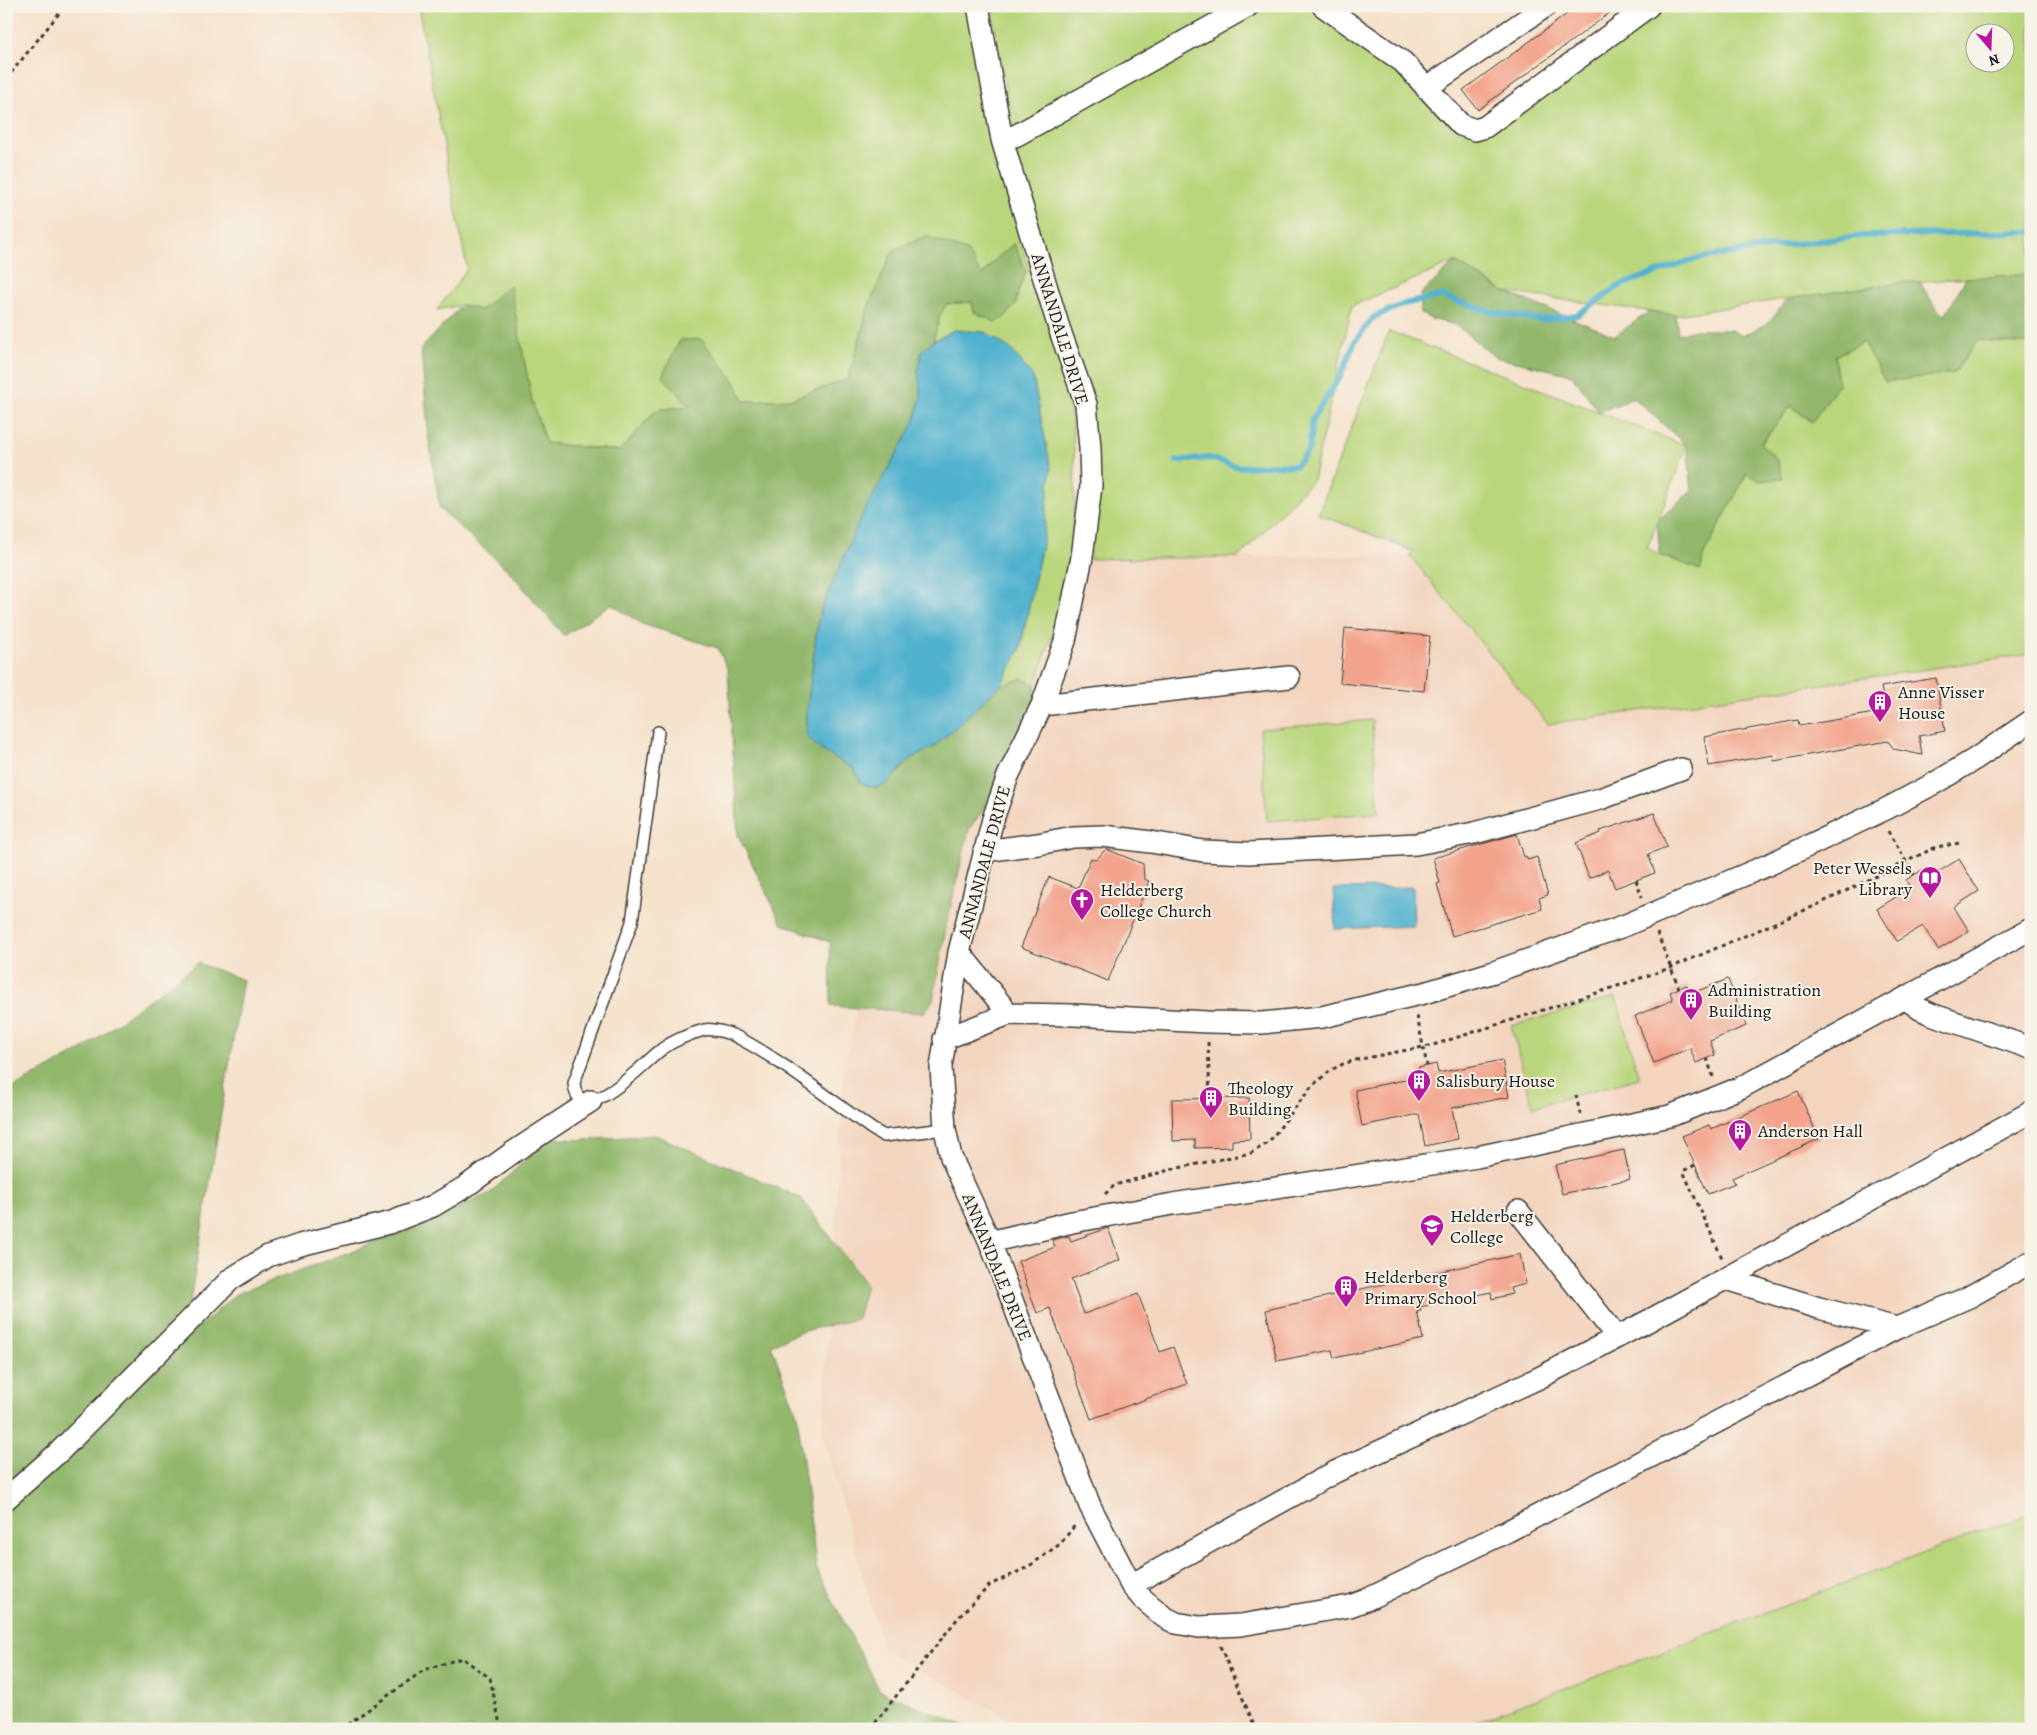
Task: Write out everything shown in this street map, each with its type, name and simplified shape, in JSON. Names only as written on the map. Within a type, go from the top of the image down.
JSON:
[{"type":"street","name":"ANNANDALE DRIVE","points":[[978,6],[1002,140],[1059,328],[1086,404],[1091,486],[1082,557],[1065,641],[1042,706],[1008,776],[984,851],[959,952],[941,1067],[944,1129],[951,1156],[990,1242],[1090,1506],[1130,1585],[1154,1610],[1176,1623],[1194,1626],[1211,1627],[1250,1623],[1350,1606],[1508,1531],[1897,1328],[1969,1297],[2031,1262]]},
{"type":"street","points":[[1002,140],[1017,135],[1248,6]]},
{"type":"street","points":[[1323,6],[1403,62],[1461,125],[1472,130],[1482,129],[1649,6]]},
{"type":"street","points":[[1426,88],[1546,6]]},
{"type":"street","points":[[1042,706],[1289,677]]},
{"type":"street","points":[[944,1039],[1009,1014],[1074,1015],[1207,1022],[1288,1022],[1322,1017],[1424,993],[1494,972],[1608,931],[1694,897],[1888,808],[1975,759],[2031,721]]},
{"type":"street","points":[[984,851],[1073,837],[1103,836],[1203,851],[1250,853],[1416,844],[1474,833],[1600,800],[1681,769]]},
{"type":"street","points":[[990,1242],[1072,1222],[1173,1204],[1477,1157],[1670,1116],[1742,1087],[2031,930]]},
{"type":"street","points":[[959,952],[1009,1014]]},
{"type":"street","points":[[1905,998],[1920,1009],[1931,1014],[2031,1048]]},
{"type":"street","points":[[6,1499],[60,1451],[231,1279],[268,1256],[284,1250],[392,1222],[433,1206],[465,1187],[590,1101]]},
{"type":"street","points":[[1130,1585],[1335,1472],[1541,1377],[1617,1338],[2031,1112]]},
{"type":"street","points":[[1518,1211],[1617,1338]]},
{"type":"street","points":[[1729,1278],[1819,1308],[1897,1328]]},
{"type":"lane","points":[[658,732],[632,922],[574,1083],[574,1090],[578,1096],[590,1101],[621,1086],[663,1048],[678,1039],[706,1030],[735,1036],[773,1059],[884,1136],[944,1129]]},
{"type":"path","points":[[6,78],[65,6]]},
{"type":"path","points":[[1883,823],[1914,875]]},
{"type":"path","points":[[1100,1198],[1115,1185],[1256,1151],[1268,1143],[1312,1086],[1331,1070],[1356,1060],[1423,1047],[1670,968],[1817,905],[1936,847],[1960,843]]},
{"type":"path","points":[[1656,932],[1679,988]]},
{"type":"path","points":[[1416,1012],[1426,1066]]},
{"type":"path","points":[[1207,1022],[1210,1098]]},
{"type":"path","points":[[1706,1058],[1715,1081]]},
{"type":"path","points":[[1576,1095],[1577,1102]]},
{"type":"path","points":[[1695,1166],[1683,1171],[1729,1278]]},
{"type":"path","points":[[870,1729],[970,1605],[990,1585],[1028,1567],[1060,1544],[1090,1506]]},
{"type":"path","points":[[1211,1627],[1256,1729]]},
{"type":"path","points":[[341,1729],[424,1670],[462,1658],[490,1678],[501,1729]]},
{"type":"shaded area","name":"Helderberg College","points":[[1409,555],[1548,724],[2031,654],[2031,1513],[1457,1729],[1027,1729],[884,1650],[822,1434],[845,1060],[966,561]]},
{"type":"green space","points":[[418,6],[974,6],[1027,238],[1020,242],[1061,364],[1072,421],[1075,485],[1074,517],[1067,578],[1061,605],[1035,685],[1022,679],[1001,685],[1020,650],[1043,540],[1051,469],[1033,377],[954,330],[933,341],[940,316],[946,304],[972,302],[1016,304],[1018,291],[1026,272],[996,259],[982,276],[869,305],[848,379],[791,399],[744,401],[733,379],[690,406],[656,410],[620,451],[546,443],[532,401],[510,286],[480,310],[462,305],[437,310],[467,269]]},
{"type":"green space","points":[[991,6],[1234,6],[1012,130]]},
{"type":"green space","points":[[1258,6],[1316,6],[1399,65],[1462,132],[1511,117],[1666,6],[2031,6],[2031,274],[1896,283],[1676,315],[1505,292],[1455,262],[1352,306],[1313,480],[1239,557],[1089,559],[1099,489],[1013,144]]},
{"type":"green space","points":[[926,236],[968,252],[982,276],[996,259],[1014,243],[1026,272],[1018,291],[1016,304],[1003,319],[995,322],[974,312],[972,302],[946,304],[940,316],[933,341],[922,351],[918,369],[921,397],[914,423],[860,519],[821,610],[807,710],[807,737],[841,762],[854,769],[861,783],[895,776],[909,760],[935,746],[1001,685],[1022,678],[1035,685],[1035,711],[1008,776],[969,829],[947,922],[933,1000],[924,1013],[831,1006],[830,942],[782,924],[738,835],[728,670],[718,648],[642,624],[611,604],[564,636],[510,572],[440,509],[429,441],[421,349],[462,305],[481,310],[510,285],[532,401],[546,443],[620,451],[656,410],[690,406],[662,376],[680,340],[701,339],[733,379],[744,401],[791,399],[848,379],[869,305],[893,250]]},
{"type":"green space","points":[[1455,262],[1505,292],[1615,336],[1650,311],[1676,315],[1678,334],[1696,330],[1731,330],[1742,336],[1767,324],[1788,299],[1896,283],[1920,282],[1937,310],[1945,316],[1966,278],[2031,274],[2031,344],[1978,340],[1954,373],[1885,382],[1863,342],[1835,356],[1838,385],[1812,422],[1791,406],[1761,443],[1777,460],[1783,478],[1760,481],[1747,473],[1703,556],[1701,570],[1660,555],[1657,521],[1692,490],[1687,446],[1634,398],[1599,412],[1572,375],[1495,357],[1456,325],[1431,319],[1420,313],[1421,294]]},
{"type":"green space","points":[[1389,331],[1687,446],[1647,548],[1660,555],[1701,570],[1703,556],[1747,473],[1777,460],[1761,444],[1791,406],[1812,422],[1838,385],[1835,356],[1863,341],[1954,373],[1978,340],[2031,344],[2031,654],[1548,724],[1409,555],[1413,551],[1318,514]]},
{"type":"green space","points":[[1372,720],[1379,813],[1267,821],[1260,729]]},
{"type":"green space","points":[[198,963],[243,980],[188,1314],[197,1329],[236,1294],[420,1226],[490,1193],[549,1138],[582,1140],[655,1135],[801,1198],[866,1285],[857,1319],[804,1331],[771,1345],[797,1414],[817,1571],[880,1691],[972,1729],[6,1729],[6,1092],[85,1048]]},
{"type":"green space","points":[[1616,997],[1639,1078],[1533,1107],[1511,1026]]},
{"type":"green space","points":[[2031,1513],[2031,1729],[1457,1729]]},
{"type":"water","points":[[954,330],[985,332],[1011,349],[1033,377],[1051,469],[1043,540],[1020,650],[1001,685],[935,746],[909,760],[886,785],[875,788],[861,783],[854,769],[821,750],[807,737],[807,710],[817,629],[821,610],[860,519],[914,423],[921,397],[918,369],[922,351],[933,341]]},
{"type":"water","points":[[1413,887],[1414,926],[1335,929],[1333,889]]},
{"type":"building","points":[[1578,6],[1619,6],[1478,110],[1463,90]]},
{"type":"building","points":[[1345,628],[1430,636],[1424,691],[1340,683]]},
{"type":"building","name":"Anne Visser House","points":[[1936,678],[1945,731],[1919,736],[1922,755],[1894,749],[1888,741],[1774,761],[1773,755],[1709,766],[1704,737],[1798,720],[1799,726],[1886,711],[1881,687]]},
{"type":"building","points":[[1654,813],[1667,847],[1648,854],[1655,873],[1615,888],[1608,870],[1589,878],[1576,843],[1601,833],[1600,831]]},
{"type":"building","points":[[1517,834],[1524,857],[1526,856],[1528,860],[1537,857],[1548,895],[1539,898],[1542,909],[1452,936],[1437,884],[1440,883],[1433,858]]},
{"type":"building","name":"Helderberg College Church","points":[[1106,849],[1143,864],[1144,879],[1149,881],[1108,981],[1021,947],[1049,877],[1078,888],[1091,858],[1096,860]]},
{"type":"building","name":"Peter Wessels Library","points":[[1959,859],[1979,891],[1954,907],[1969,931],[1938,950],[1923,926],[1897,941],[1877,909],[1910,888],[1906,880],[1922,870],[1927,879]]},
{"type":"building","name":"Administration Building","points":[[1728,979],[1746,1026],[1710,1041],[1715,1055],[1696,1063],[1690,1048],[1654,1063],[1635,1016],[1673,1000],[1670,992],[1679,988],[1687,985],[1690,994]]},
{"type":"building","name":"Salisbury House","points":[[1502,1060],[1509,1097],[1452,1108],[1458,1139],[1425,1146],[1419,1114],[1362,1126],[1355,1090],[1420,1077],[1418,1068],[1436,1064],[1438,1073]]},
{"type":"building","name":"Anderson Hall","points":[[1798,1091],[1819,1139],[1732,1178],[1735,1183],[1708,1194],[1682,1136],[1709,1125],[1711,1129]]},
{"type":"building","name":"Theology Building","points":[[1249,1098],[1250,1139],[1232,1140],[1232,1147],[1195,1148],[1195,1140],[1173,1141],[1172,1099]]},
{"type":"building","points":[[1624,1150],[1630,1179],[1562,1194],[1555,1165]]},
{"type":"building","points":[[1108,1228],[1120,1260],[1071,1279],[1084,1314],[1138,1294],[1160,1352],[1173,1347],[1187,1384],[1091,1419],[1050,1308],[1037,1313],[1018,1261],[1055,1247],[1052,1240],[1069,1236],[1071,1241]]},
{"type":"building","name":"Helderberg Primary School","points":[[1520,1254],[1526,1284],[1510,1288],[1512,1294],[1492,1299],[1491,1292],[1420,1307],[1421,1311],[1417,1311],[1423,1339],[1334,1358],[1332,1350],[1277,1361],[1266,1310]]},
{"type":"waterway","points":[[1177,461],[1209,458],[1239,467],[1295,466],[1309,450],[1312,420],[1340,377],[1355,341],[1374,317],[1404,304],[1441,296],[1491,312],[1541,320],[1577,315],[1621,285],[1695,259],[1762,248],[1862,236],[2031,232]]},
{"type":"place","name":"Anne Visser House","points":[[1880,723]]},
{"type":"place","name":"Peter Wessels Library","points":[[1930,899]]},
{"type":"place","name":"Helderberg College Church","points":[[1082,921]]},
{"type":"place","name":"Administration Building","points":[[1691,1021]]},
{"type":"place","name":"Salisbury House","points":[[1419,1102]]},
{"type":"place","name":"Theology Building","points":[[1211,1119]]},
{"type":"place","name":"Anderson Hall","points":[[1740,1152]]},
{"type":"place","name":"Helderberg College","points":[[1432,1247]]},
{"type":"place","name":"Helderberg Primary School","points":[[1346,1308]]}]
